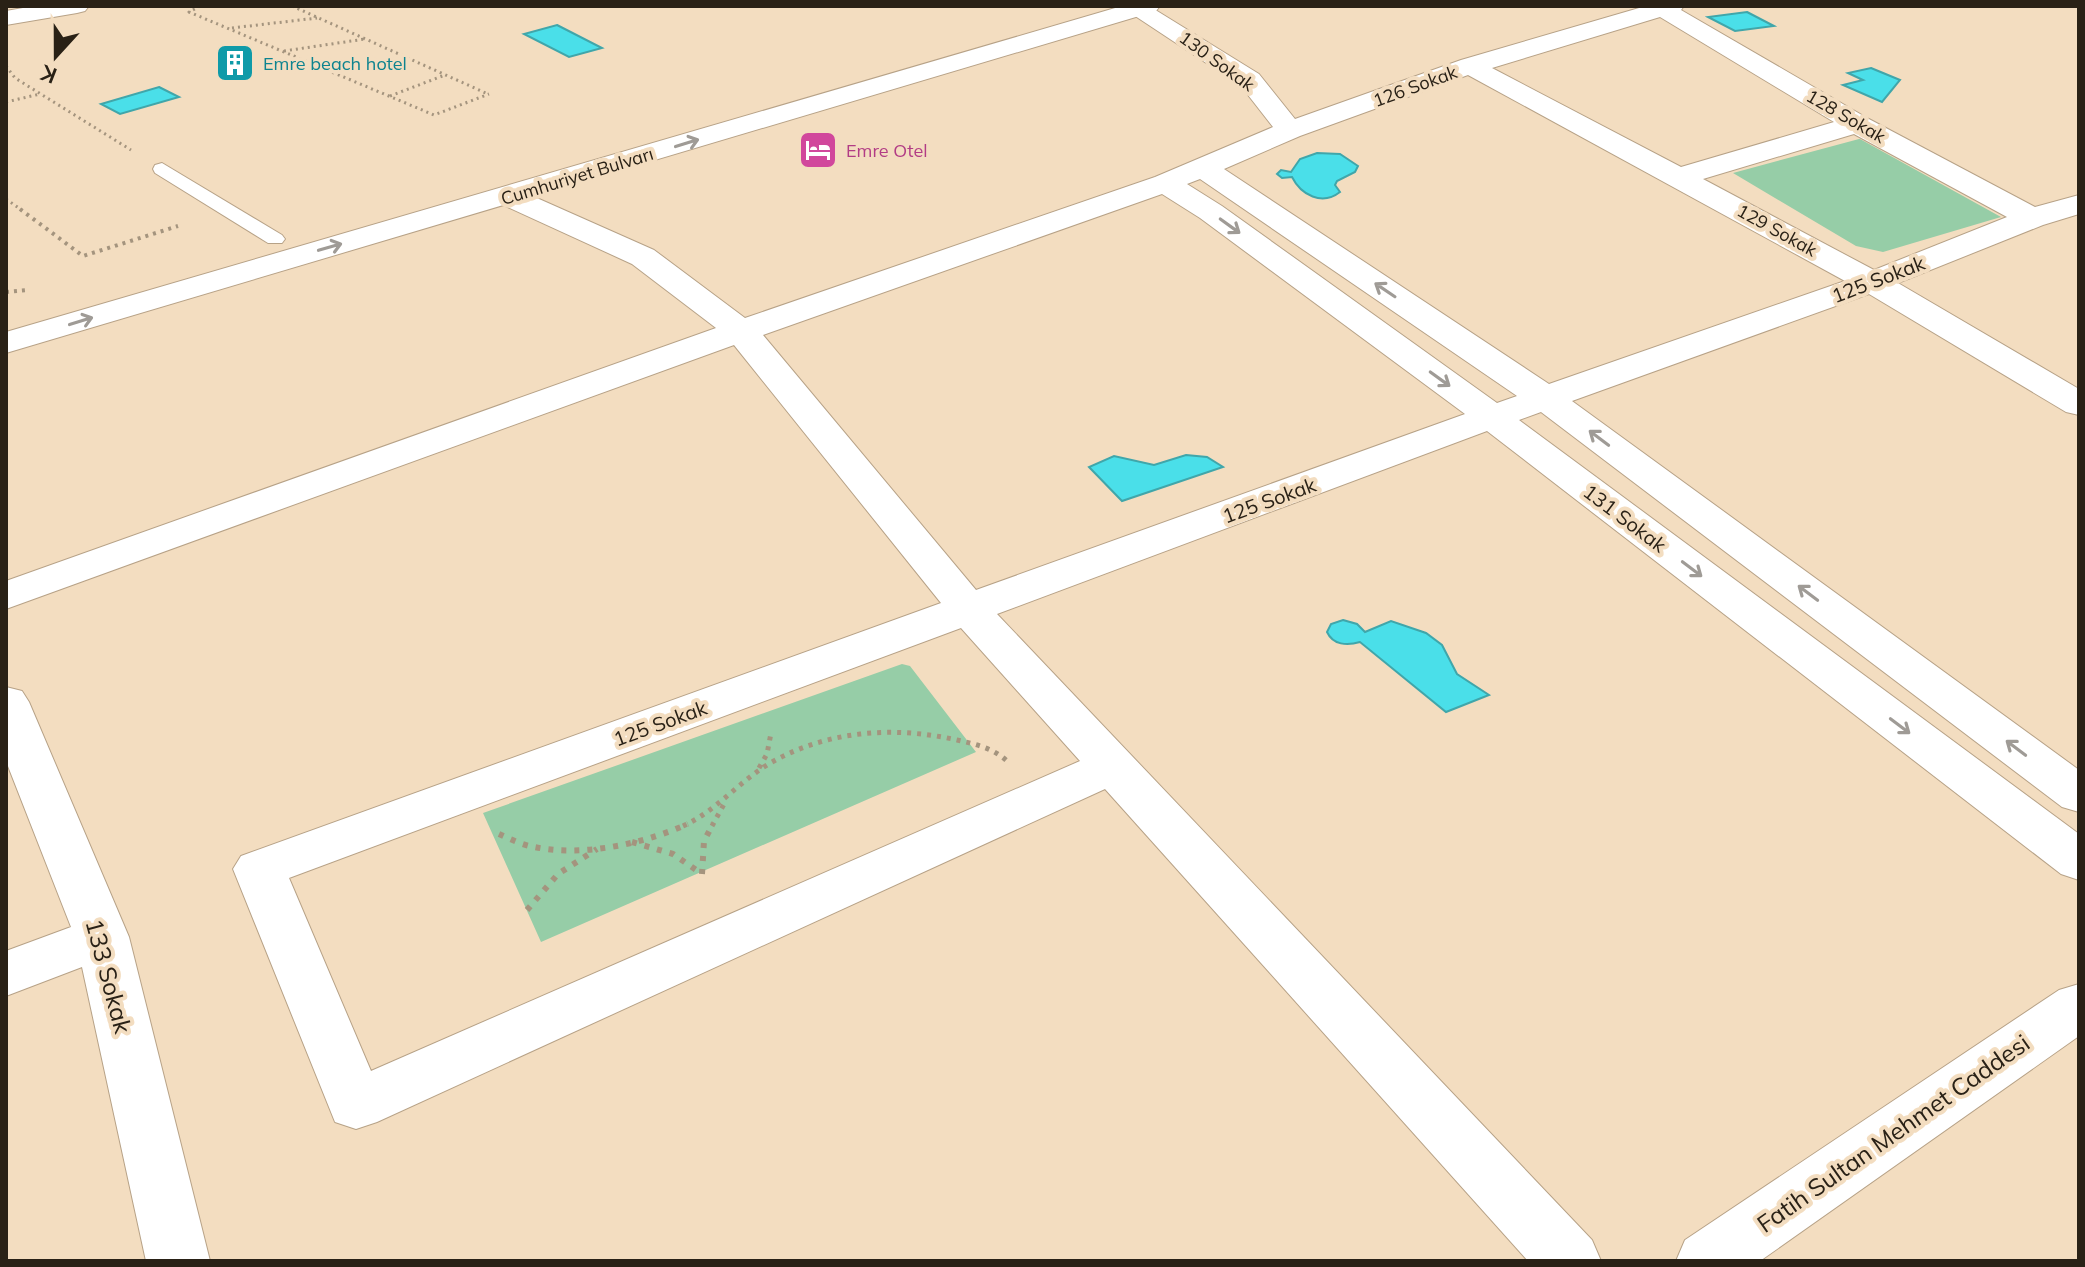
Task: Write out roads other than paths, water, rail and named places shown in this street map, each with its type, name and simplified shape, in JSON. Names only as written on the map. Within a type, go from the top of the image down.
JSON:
[{"type":"street","points":[[6,18],[77,6]]},
{"type":"street","name":"Cumhuriyet Bulvarı","points":[[6,317],[1095,6]]},
{"type":"street","name":"Cumhuriyet Bulvarı","points":[[6,343],[510,197],[1139,7]]},
{"type":"street","name":"130 Sokak","points":[[1139,7],[1250,80],[1290,130]]},
{"type":"street","name":"126 Sokak","points":[[6,596],[741,331],[1165,183],[1290,130],[1470,66],[1667,7]]},
{"type":"street","name":"128 Sokak","points":[[1667,7],[1857,124],[2032,218]]},
{"type":"street","name":"129 Sokak","points":[[1470,66],[1872,282],[2079,404]]},
{"type":"street","points":[[1680,177],[1857,124]]},
{"type":"street","points":[[1203,168],[1545,398],[2079,795]]},
{"type":"street","name":"131 Sokak","points":[[1165,183],[1211,212],[1492,417],[2079,861]]},
{"type":"street","points":[[510,197],[643,257],[741,331],[970,611],[1569,1261]]},
{"type":"street","name":"125 Sokak","points":[[1113,766],[356,1104],[259,869],[970,611],[1492,417],[1872,282],[2032,218],[2079,204]]},
{"type":"street","name":"133 Sokak","points":[[6,702],[102,937],[178,1261]]},
{"type":"street","points":[[6,974],[102,937]]},
{"type":"street","name":"Fatih Sultan Mehmet Caddesi","points":[[1708,1261],[2079,1006]]},
{"type":"lane","points":[[162,169],[275,239]]},
{"type":"water","points":[[1747,12],[1774,26],[1735,31],[1708,17]]},
{"type":"water","points":[[557,25],[602,48],[569,57],[524,34]]},
{"type":"water","points":[[1871,68],[1900,80],[1882,102],[1843,85],[1863,80],[1848,73]]},
{"type":"water","points":[[159,87],[179,97],[120,114],[101,104]]},
{"type":"water","points":[[1317,153],[1340,154],[1358,166],[1355,172],[1337,181],[1335,185],[1340,192],[1326,198],[1306,193],[1292,177],[1282,178],[1277,174],[1281,170],[1291,172],[1300,159]]},
{"type":"water","points":[[1186,455],[1207,457],[1223,467],[1122,501],[1089,467],[1114,456],[1154,465]]},
{"type":"water","points":[[1343,620],[1357,624],[1365,632],[1391,621],[1426,633],[1442,645],[1457,674],[1489,695],[1446,712],[1360,642],[1345,644],[1333,640],[1327,632],[1331,624]]},
{"type":"place","name":"Emre beach hotel","points":[[235,63]]},
{"type":"place","name":"Emre Otel","points":[[818,150]]}]
